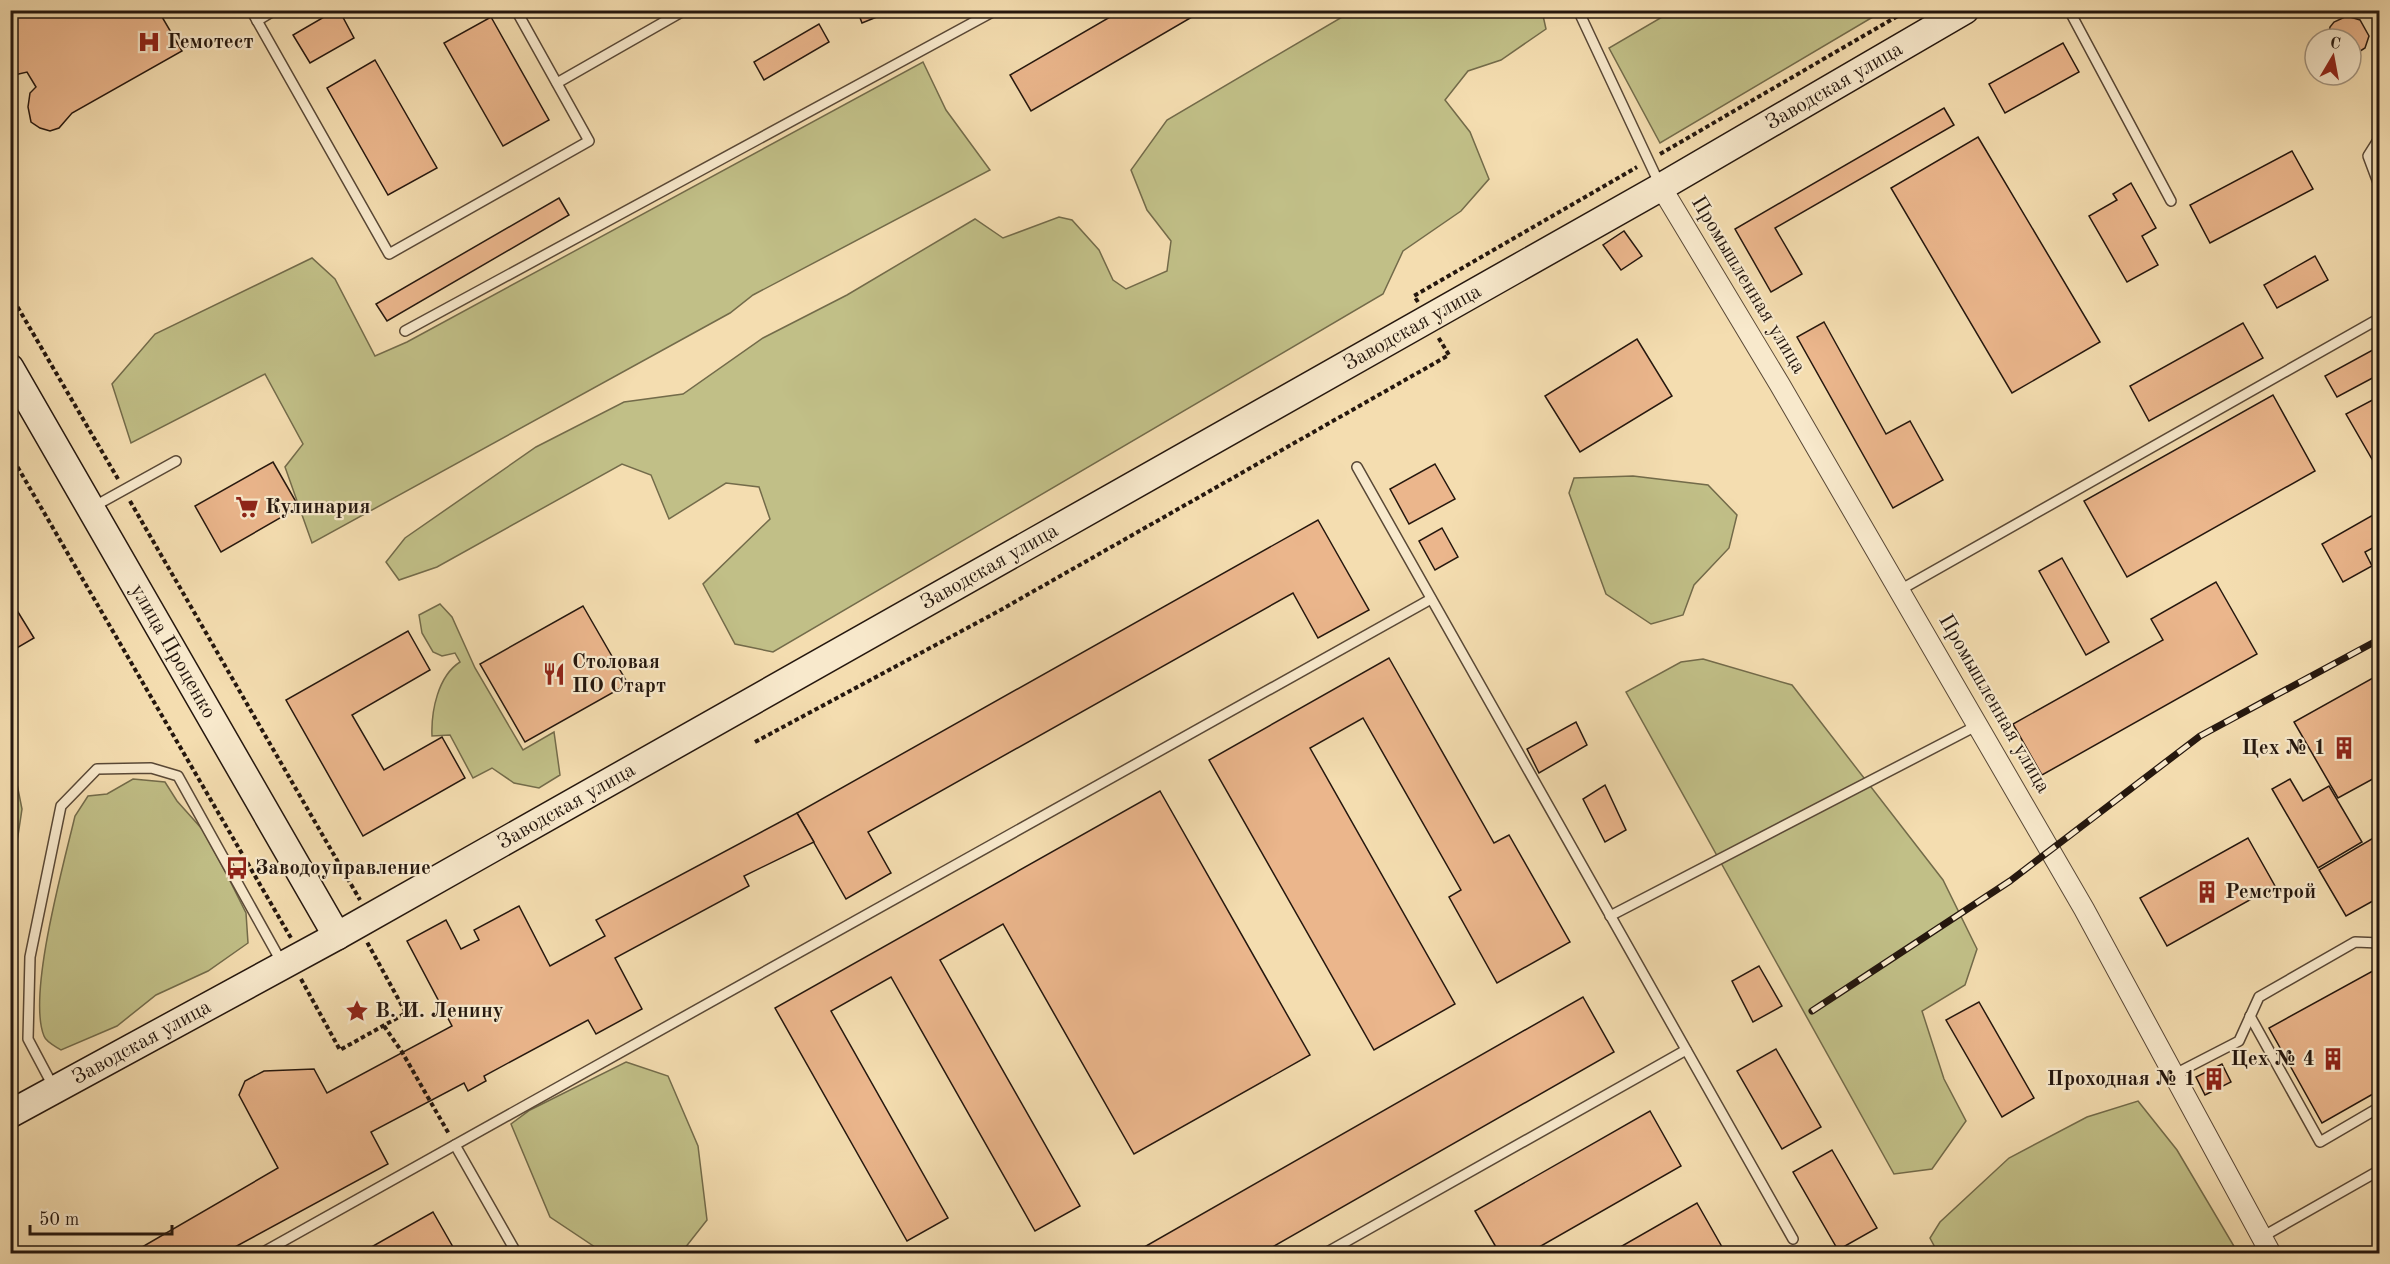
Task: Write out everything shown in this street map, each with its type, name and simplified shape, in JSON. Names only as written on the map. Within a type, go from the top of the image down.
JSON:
[{"type":"main road","name":"Заводская улица","points":[[10,1114],[294,965],[336,936],[368,928],[1661,187],[1965,10]]},
{"type":"main road","name":"улица Проценко","points":[[10,368],[336,936]]},
{"type":"street","name":"Промышленная улица","points":[[1661,187],[1900,590],[2084,909],[2266,1245]]},
{"type":"lane","points":[[251,10],[389,254],[590,141],[516,10]]},
{"type":"lane","points":[[257,21],[275,10]]},
{"type":"lane","points":[[557,83],[685,10]]},
{"type":"lane","points":[[405,331],[996,10]]},
{"type":"lane","points":[[1578,10],[1661,187]]},
{"type":"lane","points":[[2069,10],[2171,201]]},
{"type":"lane","points":[[2379,137],[2368,156],[2379,188]]},
{"type":"lane","points":[[1900,590],[2379,318]]},
{"type":"lane","points":[[91,508],[176,461]]},
{"type":"lane","points":[[1357,467],[1793,1239]]},
{"type":"lane","points":[[260,1254],[1431,599]]},
{"type":"lane","points":[[1610,916],[1978,725]]},
{"type":"lane","points":[[55,1090],[28,1039],[30,957],[61,806],[97,769],[151,768],[178,776],[294,965]]},
{"type":"lane","points":[[2173,1075],[2239,1041],[2259,997],[2355,942],[2379,943]]},
{"type":"lane","points":[[2250,1016],[2320,1142],[2379,1107]]},
{"type":"lane","points":[[1324,1254],[1686,1050]]},
{"type":"lane","points":[[455,1145],[517,1254]]},
{"type":"lane","points":[[2266,1245],[2379,1170]]},
{"type":"path","points":[[10,294],[124,490],[368,928],[406,1013],[340,1050],[10,454]]},
{"type":"path","points":[[384,1026],[402,1052],[455,1145]]},
{"type":"shaded area","points":[[1354,10],[1542,11],[1546,29],[1501,60],[1468,71],[1445,100],[1470,132],[1489,179],[1461,211],[1403,251],[1383,294],[773,652],[735,644],[703,584],[770,519],[759,487],[726,483],[669,519],[651,475],[622,464],[437,567],[399,580],[386,562],[405,538],[536,447],[624,402],[683,394],[763,338],[847,295],[975,219],[1003,238],[1059,217],[1072,220],[1099,250],[1113,280],[1126,289],[1167,271],[1171,241],[1147,210],[1131,170],[1167,120]]},
{"type":"shaded area","points":[[1674,10],[1883,11],[1660,143],[1609,48]]},
{"type":"shaded area","points":[[923,62],[946,110],[990,170],[753,295],[730,313],[312,543],[285,467],[303,444],[265,374],[131,443],[112,384],[155,334],[312,258],[335,279],[375,356],[407,342]]},
{"type":"shaded area","points":[[1633,476],[1708,485],[1737,515],[1729,548],[1694,585],[1683,615],[1651,624],[1606,594],[1569,493],[1574,478]]},
{"type":"shaded area","points":[[440,604],[452,617],[475,668],[523,750],[554,732],[560,775],[539,788],[514,783],[492,768],[473,778],[450,735],[432,736],[437,695],[446,676],[460,662],[455,653],[442,656],[433,652],[422,633],[419,615]]},
{"type":"shaded area","points":[[1703,659],[1792,685],[1943,880],[1977,949],[1965,985],[1922,1011],[1944,1079],[1966,1121],[1932,1169],[1894,1174],[1626,692],[1681,662]]},
{"type":"shaded area","points":[[10,749],[22,809],[11,882],[10,882]]},
{"type":"shaded area","points":[[133,779],[165,782],[177,801],[202,829],[246,913],[248,943],[208,971],[156,995],[117,1026],[61,1050],[44,1036],[40,1017],[40,991],[49,928],[75,816],[88,796],[107,794]]},
{"type":"shaded area","points":[[626,1062],[668,1076],[698,1146],[707,1220],[681,1253],[604,1253],[550,1217],[511,1124],[530,1110]]},
{"type":"shaded area","points":[[2138,1101],[2177,1150],[2238,1253],[1938,1253],[1930,1238],[1940,1222],[2009,1158],[2087,1117]]},
{"type":"building","points":[[10,10],[158,10],[182,51],[72,113],[59,128],[50,131],[31,122],[28,107],[30,93],[36,87],[27,72],[10,76]]},
{"type":"building","points":[[339,10],[354,38],[310,63],[293,35]]},
{"type":"building","points":[[857,10],[882,10],[884,14],[862,23]]},
{"type":"building","points":[[1122,10],[1204,10],[1031,111],[1010,75]]},
{"type":"building","points":[[2347,16],[2360,20],[2369,36],[2365,48],[2363,49],[2363,27],[2330,27],[2334,22]]},
{"type":"building","points":[[491,17],[549,120],[503,146],[444,43]]},
{"type":"building","points":[[819,24],[829,42],[764,80],[754,62]]},
{"type":"building","points":[[2063,43],[2079,72],[2005,113],[1989,84]]},
{"type":"building","points":[[375,60],[437,168],[388,195],[327,88]]},
{"type":"building","points":[[1944,108],[1954,125],[1775,228],[1802,274],[1771,292],[1735,229]]},
{"type":"building","points":[[1978,137],[2100,342],[2012,393],[1891,188]]},
{"type":"building","points":[[2292,151],[2313,189],[2210,243],[2190,205]]},
{"type":"building","points":[[2131,183],[2156,228],[2142,236],[2158,265],[2127,282],[2089,216],[2117,200],[2113,194]]},
{"type":"building","points":[[559,198],[569,215],[387,321],[376,304]]},
{"type":"building","points":[[1624,231],[1642,256],[1621,270],[1603,245]]},
{"type":"building","points":[[2315,256],[2328,280],[2277,308],[2264,285]]},
{"type":"building","points":[[1824,322],[1886,434],[1910,421],[1943,480],[1893,508],[1797,337]]},
{"type":"building","points":[[2243,323],[2263,358],[2149,421],[2130,386]]},
{"type":"building","points":[[1637,339],[1672,396],[1580,452],[1545,396]]},
{"type":"building","points":[[2380,346],[2380,374],[2337,397],[2325,376]]},
{"type":"building","points":[[2273,395],[2315,471],[2127,577],[2084,501]]},
{"type":"building","points":[[2380,396],[2380,473],[2346,414]]},
{"type":"building","name":"Кулинария","points":[[273,462],[299,507],[221,552],[195,506]]},
{"type":"building","points":[[1435,464],[1455,499],[1409,524],[1390,489]]},
{"type":"building","points":[[2380,511],[2380,544],[2365,552],[2372,566],[2343,582],[2322,544]]},
{"type":"building","points":[[1318,520],[1369,610],[1318,638],[1293,593],[868,832],[891,873],[846,899],[797,813]]},
{"type":"building","points":[[1442,528],[1458,557],[1435,570],[1419,541]]},
{"type":"building","points":[[2062,558],[2109,642],[2086,655],[2039,571]]},
{"type":"building","points":[[2216,582],[2257,654],[2042,775],[2013,724],[2163,640],[2151,619]]},
{"type":"building","points":[[10,599],[34,638],[10,652]]},
{"type":"building","name":"Столовая ПО Старт","points":[[583,606],[628,684],[525,742],[480,664]]},
{"type":"building","points":[[408,631],[430,670],[352,715],[384,770],[442,737],[465,778],[363,836],[286,700]]},
{"type":"building","points":[[1389,658],[1494,843],[1509,835],[1570,942],[1497,983],[1449,897],[1461,890],[1363,718],[1310,748],[1455,1004],[1374,1050],[1209,760]]},
{"type":"building","name":"Цех № 1","points":[[2380,674],[2380,775],[2338,798],[2294,722]]},
{"type":"building","points":[[1576,722],[1587,745],[1539,773],[1527,749]]},
{"type":"building","points":[[2290,779],[2303,801],[2329,786],[2362,842],[2318,868],[2272,789]]},
{"type":"building","points":[[1605,785],[1626,830],[1605,842],[1583,799]]},
{"type":"building","points":[[1160,791],[1310,1055],[1134,1154],[1003,924],[940,960],[1080,1206],[1035,1231],[891,977],[831,1011],[948,1218],[907,1241],[775,1008]]},
{"type":"building","points":[[797,813],[814,842],[744,876],[749,886],[615,958],[642,1009],[596,1034],[588,1020],[484,1076],[486,1081],[468,1091],[464,1083],[371,1132],[388,1164],[222,1254],[130,1254],[278,1168],[239,1095],[245,1081],[264,1071],[314,1069],[327,1093],[452,1026],[407,941],[446,920],[461,949],[479,940],[474,930],[519,906],[550,966],[605,936],[596,920]]},
{"type":"building","points":[[2380,834],[2380,897],[2346,916],[2319,870]]},
{"type":"building","name":"Ремстрой","points":[[2248,838],[2275,886],[2167,946],[2140,898]]},
{"type":"building","points":[[1759,966],[1782,1006],[1753,1022],[1732,981]]},
{"type":"building","name":"Цех № 4","points":[[2380,967],[2380,1090],[2322,1123],[2269,1028]]},
{"type":"building","points":[[1583,997],[1614,1052],[1260,1254],[1132,1254]]},
{"type":"building","points":[[1979,1002],[2034,1098],[2002,1117],[1946,1020]]},
{"type":"building","points":[[1776,1049],[1821,1127],[1782,1149],[1737,1071]]},
{"type":"building","name":"Проходная № 1","points":[[2222,1064],[2231,1082],[2205,1095],[2196,1077]]},
{"type":"building","points":[[1650,1111],[1681,1166],[1527,1254],[1500,1254],[1475,1211]]},
{"type":"building","points":[[1832,1150],[1877,1228],[1838,1250],[1793,1172]]},
{"type":"building","points":[[1697,1203],[1726,1254],[1608,1254]]},
{"type":"building","points":[[433,1212],[457,1254],[359,1254]]},
{"type":"railway","points":[[1812,1011],[2010,881],[2200,736],[2380,639]]},
{"type":"railway","points":[[2368,1254],[2380,1247]]},
{"type":"place","name":"Гемотест","points":[[149,42]]},
{"type":"place","name":"Кулинария","points":[[247,507]]},
{"type":"place","name":"Столовая ПО Старт","points":[[554,674]]},
{"type":"place","name":"Цех № 1","points":[[2344,748]]},
{"type":"place","name":"Заводоуправление","points":[[237,868]]},
{"type":"place","name":"Ремстрой","points":[[2207,892]]},
{"type":"place","name":"В. И. Ленину","points":[[357,1011]]},
{"type":"place","name":"Цех № 4","points":[[2333,1059]]},
{"type":"place","name":"Проходная № 1","points":[[2214,1079]]}]
